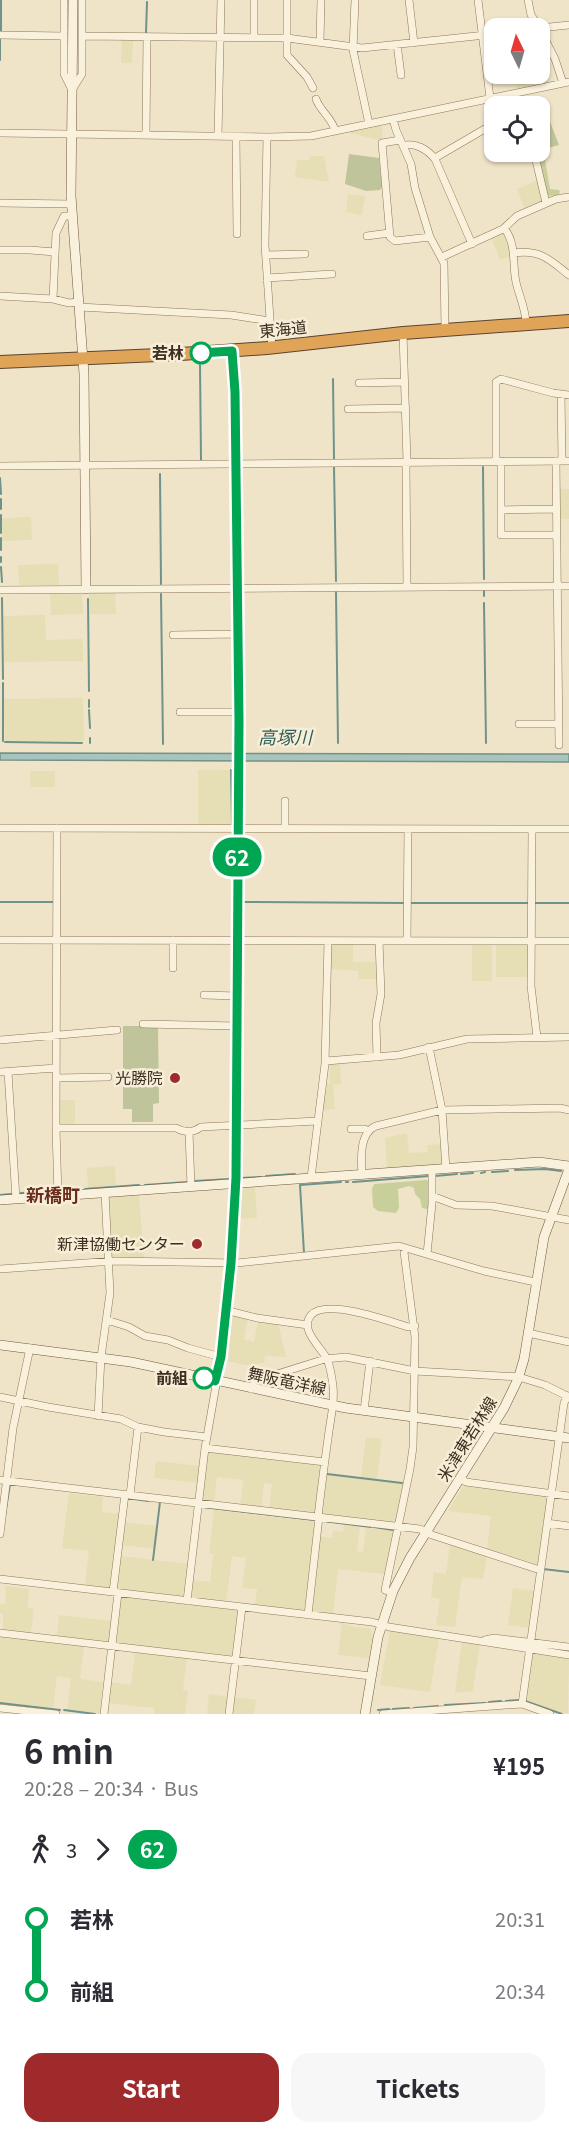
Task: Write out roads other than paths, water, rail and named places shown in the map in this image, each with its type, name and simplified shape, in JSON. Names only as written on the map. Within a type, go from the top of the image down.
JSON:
[{"type":"highway","name":"東海道","points":[[0,362],[232,351],[445,329],[569,321]]},
{"type":"main road","points":[[74,0],[71,216],[83,358],[86,589]]},
{"type":"main road","points":[[0,1200],[539,1162],[569,1168]]},
{"type":"main road","name":"米津東若林線","points":[[368,1714],[371,1676],[381,1624],[392,1593],[426,1532],[492,1428],[519,1377],[541,1247],[550,1216],[569,1168]]},
{"type":"main road","name":"舞阪竜洋線","points":[[0,1345],[101,1357],[333,1406],[564,1437]]},
{"type":"street","points":[[64,0],[64,74],[72,90]]},
{"type":"street","points":[[72,90],[82,74],[82,0]]},
{"type":"street","points":[[218,136],[221,0]]},
{"type":"street","points":[[254,0],[254,37]]},
{"type":"street","points":[[287,0],[288,57],[307,77],[313,88]]},
{"type":"street","points":[[320,42],[321,0]]},
{"type":"street","points":[[355,0],[353,47],[369,124]]},
{"type":"street","points":[[409,0],[414,43]]},
{"type":"street","points":[[478,0],[492,96]]},
{"type":"street","points":[[528,0],[533,18]]},
{"type":"street","points":[[550,28],[569,25]]},
{"type":"street","points":[[0,35],[64,36]]},
{"type":"street","points":[[82,36],[287,38],[362,48],[483,35]]},
{"type":"street","points":[[146,135],[147,37]]},
{"type":"street","points":[[398,45],[401,75]]},
{"type":"street","points":[[502,96],[566,83],[550,48]]},
{"type":"street","points":[[316,99],[321,110],[334,125],[335,131]]},
{"type":"street","points":[[0,133],[311,136],[484,100]]},
{"type":"street","points":[[393,119],[411,164],[415,188],[430,237],[442,257],[445,329]]},
{"type":"street","points":[[435,158],[484,129]]},
{"type":"street","points":[[236,137],[237,234]]},
{"type":"street","points":[[267,137],[266,255],[272,348]]},
{"type":"street","points":[[430,237],[395,241],[390,237],[382,143],[416,145],[435,158],[472,244]]},
{"type":"street","points":[[536,162],[546,203]]},
{"type":"street","points":[[442,257],[504,228],[517,216],[556,199],[569,197]]},
{"type":"street","points":[[0,203],[71,204]]},
{"type":"street","points":[[53,299],[58,226],[64,216],[71,216]]},
{"type":"street","points":[[504,228],[514,253],[516,280],[526,315],[526,324]]},
{"type":"street","points":[[368,236],[389,233]]},
{"type":"street","points":[[0,250],[30,249],[55,252]]},
{"type":"street","points":[[514,253],[531,252],[544,255],[569,275]]},
{"type":"street","points":[[266,255],[305,254]]},
{"type":"street","points":[[267,278],[332,274]]},
{"type":"street","points":[[0,296],[231,315],[270,321]]},
{"type":"street","points":[[403,333],[406,408],[407,587]]},
{"type":"street","points":[[187,1601],[205,1448],[221,1357],[231,1263],[235,1184],[239,711],[235,392],[232,351]]},
{"type":"street","points":[[557,535],[501,535],[496,382],[501,379],[565,394],[562,461],[556,509],[557,535],[558,745]]},
{"type":"street","points":[[359,382],[405,382]]},
{"type":"street","points":[[348,409],[406,408]]},
{"type":"street","points":[[0,466],[562,461]]},
{"type":"street","points":[[501,510],[556,509]]},
{"type":"street","points":[[0,590],[569,586]]},
{"type":"street","points":[[173,635],[237,634]]},
{"type":"street","points":[[180,712],[239,711]]},
{"type":"street","points":[[519,724],[558,724]]},
{"type":"street","points":[[285,801],[285,828]]},
{"type":"street","points":[[0,828],[569,829]]},
{"type":"street","points":[[57,828],[56,1128],[58,1196]]},
{"type":"street","points":[[407,941],[408,829]]},
{"type":"street","points":[[532,829],[531,986],[537,1036]]},
{"type":"street","points":[[0,940],[569,941]]},
{"type":"street","points":[[173,940],[173,968]]},
{"type":"street","points":[[311,1178],[326,1061],[327,941]]},
{"type":"street","points":[[377,1057],[376,1023],[381,994],[379,941]]},
{"type":"street","points":[[204,995],[237,996]]},
{"type":"street","points":[[143,1024],[237,1026]]},
{"type":"street","points":[[0,1040],[117,1030]]},
{"type":"street","points":[[326,1061],[407,1054],[467,1039],[569,1037]]},
{"type":"street","points":[[429,1047],[442,1110],[446,1169]]},
{"type":"street","points":[[0,1072],[56,1068]]},
{"type":"street","points":[[8,1072],[16,1199]]},
{"type":"street","points":[[56,1078],[108,1077]]},
{"type":"street","points":[[362,1175],[363,1142],[367,1131],[376,1126],[442,1110],[560,1108],[569,1110]]},
{"type":"street","points":[[56,1128],[176,1128],[182,1132],[195,1131],[201,1127],[317,1121]]},
{"type":"street","points":[[351,1129],[367,1131]]},
{"type":"street","points":[[189,1131],[191,1187]]},
{"type":"street","points":[[427,1254],[432,1170]]},
{"type":"street","points":[[98,1416],[101,1357],[110,1301],[110,1262],[105,1193]]},
{"type":"street","points":[[432,1196],[456,1205],[492,1206],[569,1220]]},
{"type":"street","points":[[0,1269],[110,1262],[231,1263],[399,1246],[484,1271],[536,1282]]},
{"type":"street","points":[[392,1593],[385,1590],[412,1458],[414,1417],[415,1326],[405,1248]]},
{"type":"street","points":[[225,1310],[257,1318],[308,1325]]},
{"type":"street","points":[[308,1615],[333,1406],[333,1388],[327,1359],[315,1343],[308,1325],[318,1310],[335,1310],[368,1315],[408,1327],[415,1326]]},
{"type":"street","points":[[107,1320],[129,1327],[145,1336],[168,1340],[221,1357]]},
{"type":"street","points":[[528,1333],[569,1342]]},
{"type":"street","points":[[0,1534],[3,1480],[30,1348]]},
{"type":"street","points":[[251,1389],[255,1381],[327,1359],[346,1358],[415,1371],[519,1377],[544,1384],[568,1396],[564,1403],[564,1437],[551,1494],[522,1704]]},
{"type":"street","points":[[364,1411],[370,1361]]},
{"type":"street","points":[[0,1397],[121,1419],[138,1427],[207,1437]]},
{"type":"street","points":[[104,1714],[127,1495],[138,1427]]},
{"type":"street","points":[[205,1448],[325,1462]]},
{"type":"street","points":[[460,1478],[466,1482],[569,1496]]},
{"type":"street","points":[[3,1480],[420,1529],[540,1570]]},
{"type":"street","points":[[547,1523],[569,1526]]},
{"type":"street","points":[[0,1579],[381,1624],[483,1640],[569,1647]]},
{"type":"street","points":[[229,1714],[242,1607]]},
{"type":"street","points":[[0,1633],[371,1676]]},
{"type":"street","points":[[530,1645],[569,1655]]},
{"type":"street","points":[[383,1714],[522,1704],[550,1714]]},
{"type":"street","points":[[0,1708],[56,1714]]},
{"type":"water","points":[[0,753],[569,754],[569,762],[0,760]]},
{"type":"waterway","points":[[1,0],[1,31]]},
{"type":"waterway","points":[[146,33],[147,2]]},
{"type":"waterway","points":[[0,39],[0,60]]},
{"type":"waterway","points":[[200,365],[201,460]]},
{"type":"waterway","points":[[333,379],[334,459]]},
{"type":"waterway","points":[[334,467],[336,581]]},
{"type":"waterway","points":[[483,467],[484,579]]},
{"type":"waterway","points":[[160,474],[161,584]]},
{"type":"waterway","points":[[0,478],[1,494]]},
{"type":"waterway","points":[[240,481],[241,534]]},
{"type":"waterway","points":[[1,499],[1,509]]},
{"type":"waterway","points":[[1,515],[1,533]]},
{"type":"waterway","points":[[1,538],[1,550]]},
{"type":"waterway","points":[[241,539],[241,545]]},
{"type":"waterway","points":[[1,557],[1,562]]},
{"type":"waterway","points":[[241,565],[241,582]]},
{"type":"waterway","points":[[1,567],[2,582]]},
{"type":"waterway","points":[[484,590],[484,596]]},
{"type":"waterway","points":[[336,592],[338,743]]},
{"type":"waterway","points":[[161,594],[163,744]]},
{"type":"waterway","points":[[241,594],[241,615]]},
{"type":"waterway","points":[[2,598],[3,679]]},
{"type":"waterway","points":[[88,599],[89,691]]},
{"type":"waterway","points":[[484,603],[486,743]]},
{"type":"waterway","points":[[242,628],[244,739]]},
{"type":"waterway","points":[[3,683],[3,741]]},
{"type":"waterway","points":[[89,700],[89,707]]},
{"type":"waterway","points":[[89,710],[90,728]]},
{"type":"waterway","points":[[90,738],[90,743]]},
{"type":"waterway","points":[[5,742],[82,743]]},
{"type":"waterway","points":[[231,770],[232,824]]},
{"type":"waterway","points":[[232,832],[232,841]]},
{"type":"waterway","points":[[232,852],[233,903]]},
{"type":"waterway","points":[[0,902],[54,902]]},
{"type":"waterway","points":[[241,902],[405,903]]},
{"type":"waterway","points":[[409,903],[529,903]]},
{"type":"waterway","points":[[534,903],[569,903]]},
{"type":"waterway","points":[[515,1170],[561,1171]]},
{"type":"waterway","points":[[492,1172],[508,1171]]},
{"type":"waterway","points":[[481,1173],[485,1172]]},
{"type":"waterway","points":[[461,1174],[473,1173]]},
{"type":"waterway","points":[[266,1176],[295,1174]]},
{"type":"waterway","points":[[435,1176],[457,1174]]},
{"type":"waterway","points":[[353,1182],[429,1176]]},
{"type":"waterway","points":[[241,1178],[261,1177]]},
{"type":"waterway","points":[[195,1181],[230,1179]]},
{"type":"waterway","points":[[145,1185],[187,1182]]},
{"type":"waterway","points":[[304,1253],[300,1185],[341,1182]]},
{"type":"waterway","points":[[85,1189],[139,1185]]},
{"type":"waterway","points":[[61,1191],[78,1189]]},
{"type":"waterway","points":[[21,1193],[54,1191]]},
{"type":"waterway","points":[[0,1195],[11,1194]]},
{"type":"waterway","points":[[327,1474],[402,1483]]},
{"type":"waterway","points":[[4,1521],[10,1484]]},
{"type":"waterway","points":[[127,1498],[148,1501]]},
{"type":"waterway","points":[[153,1560],[160,1502]]},
{"type":"waterway","points":[[202,1507],[314,1520]]},
{"type":"waterway","points":[[323,1521],[371,1527]]},
{"type":"waterway","points":[[374,1527],[393,1530]]},
{"type":"waterway","points":[[543,1569],[569,1572]]},
{"type":"waterway","points":[[506,1701],[520,1700]]},
{"type":"waterway","points":[[489,1702],[501,1701]]},
{"type":"waterway","points":[[525,1701],[562,1714]]},
{"type":"waterway","points":[[0,1703],[60,1710]]},
{"type":"waterway","points":[[445,1705],[485,1703]]},
{"type":"waterway","points":[[414,1708],[438,1706]]},
{"type":"waterway","points":[[393,1709],[409,1708]]},
{"type":"waterway","points":[[378,1710],[389,1709]]},
{"type":"waterway","points":[[64,1710],[95,1714]]},
{"type":"place","name":"若林","points":[[201,353]]},
{"type":"place","name":"光勝院","points":[[175,1078]]},
{"type":"place","name":"新津協働センター","points":[[197,1244]]},
{"type":"place","name":"前組","points":[[204,1378]]},
{"type":"district","name":"新橋町","points":[[53,1196]]},
{"type":"water label","name":"高塚川","points":[[285,738]]}]
